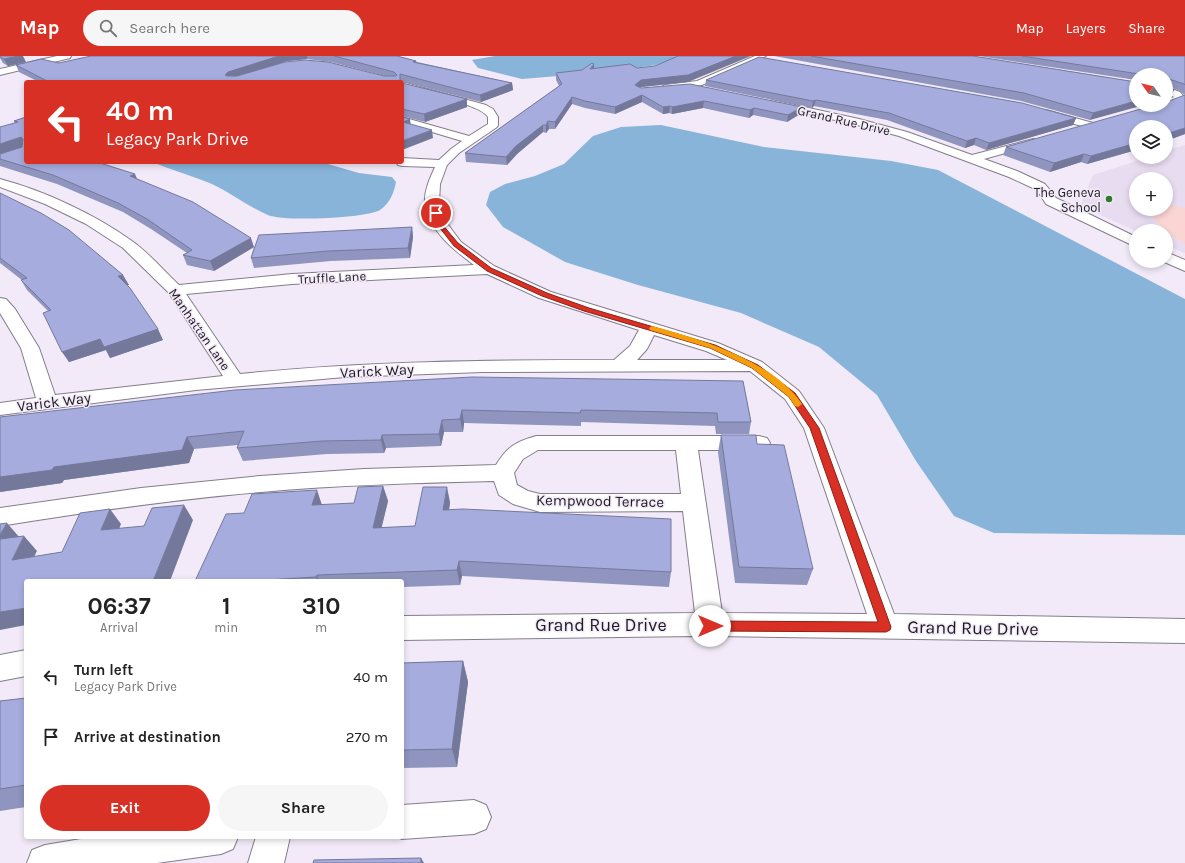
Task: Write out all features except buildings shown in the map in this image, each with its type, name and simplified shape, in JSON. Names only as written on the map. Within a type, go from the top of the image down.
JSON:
[{"type":"street","points":[[0,72],[67,56]]},
{"type":"street","points":[[655,89],[689,86],[708,80],[760,57],[773,61]]},
{"type":"street","points":[[404,86],[475,104],[489,111],[494,119],[493,125],[455,151],[442,164],[434,184],[432,203],[439,223],[456,245],[489,270],[545,295],[586,309],[712,346],[755,366],[792,395],[814,428],[886,627]]},
{"type":"street","points":[[689,86],[712,90]]},
{"type":"street","points":[[1173,93],[1177,94],[1180,98],[1173,100]]},
{"type":"street","name":"Grand Rue Drive","points":[[758,101],[913,137],[1036,184],[1044,191],[1050,201],[1129,239]]},
{"type":"street","points":[[1040,111],[1093,124],[1068,132]]},
{"type":"street","points":[[404,121],[470,140]]},
{"type":"street","points":[[972,159],[1046,138]]},
{"type":"street","name":"Grand Rue Drive","points":[[972,159],[990,174],[1016,189],[1058,204]]},
{"type":"street","points":[[404,162],[442,164]]},
{"type":"street","name":"Manhattan Lane","points":[[0,183],[50,201],[91,221],[128,245],[175,290],[235,380]]},
{"type":"street","points":[[1173,260],[1185,266]]},
{"type":"street","name":"Truffle Lane","points":[[175,290],[292,279],[489,270]]},
{"type":"street","points":[[0,302],[9,313],[30,348],[47,402]]},
{"type":"street","points":[[618,366],[635,354],[643,343],[649,327]]},
{"type":"street","name":"Varick Way","points":[[0,409],[235,380],[393,369],[514,366],[755,366]]},
{"type":"street","points":[[0,517],[52,508],[226,486],[378,476],[503,473],[510,459],[520,449],[536,443],[759,443]]},
{"type":"street","points":[[686,443],[710,626]]},
{"type":"street","name":"Kempwood Terrace","points":[[503,473],[508,489],[521,498],[540,503],[694,502]]},
{"type":"street","name":"Grand Rue Drive","points":[[404,628],[528,625],[886,627],[1185,631]]},
{"type":"street","points":[[0,668],[24,664]]},
{"type":"street","points":[[404,822],[474,817]]},
{"type":"street","points":[[45,863],[114,851],[206,839]]},
{"type":"street","points":[[266,863],[272,839]]},
{"type":"shaded area","name":"The Geneva School","points":[[1185,145],[1185,253],[1173,248],[1173,224],[1129,224],[1129,228],[1080,206],[1093,175],[1129,163],[1173,164],[1173,149]]},
{"type":"shaded area","points":[[1173,205],[1185,208],[1185,244],[1173,237],[1173,224],[1159,224],[1152,216],[1173,216]]},
{"type":"water","points":[[495,56],[683,56],[656,65],[606,72],[522,79],[478,68],[472,60]]},
{"type":"water","points":[[661,125],[764,147],[891,161],[938,170],[1185,299],[1185,535],[994,533],[954,516],[916,461],[877,395],[819,347],[741,313],[638,285],[565,262],[503,227],[486,205],[490,192],[505,184],[535,176],[564,164],[593,136],[621,127]]},
{"type":"water","points":[[157,164],[328,164],[359,173],[392,177],[396,182],[393,194],[389,201],[380,210],[372,213],[343,217],[307,219],[268,215],[212,184]]},
{"type":"slow traffic","points":[[652,328],[712,346],[755,366],[792,395],[798,404]]},
{"type":"place","name":"The Geneva School","points":[[1109,199]]},
{"type":"route","points":[[436,213],[439,223],[456,245],[489,270],[545,295],[586,309],[712,346],[755,366],[792,395],[814,428],[886,627],[710,626]]}]
